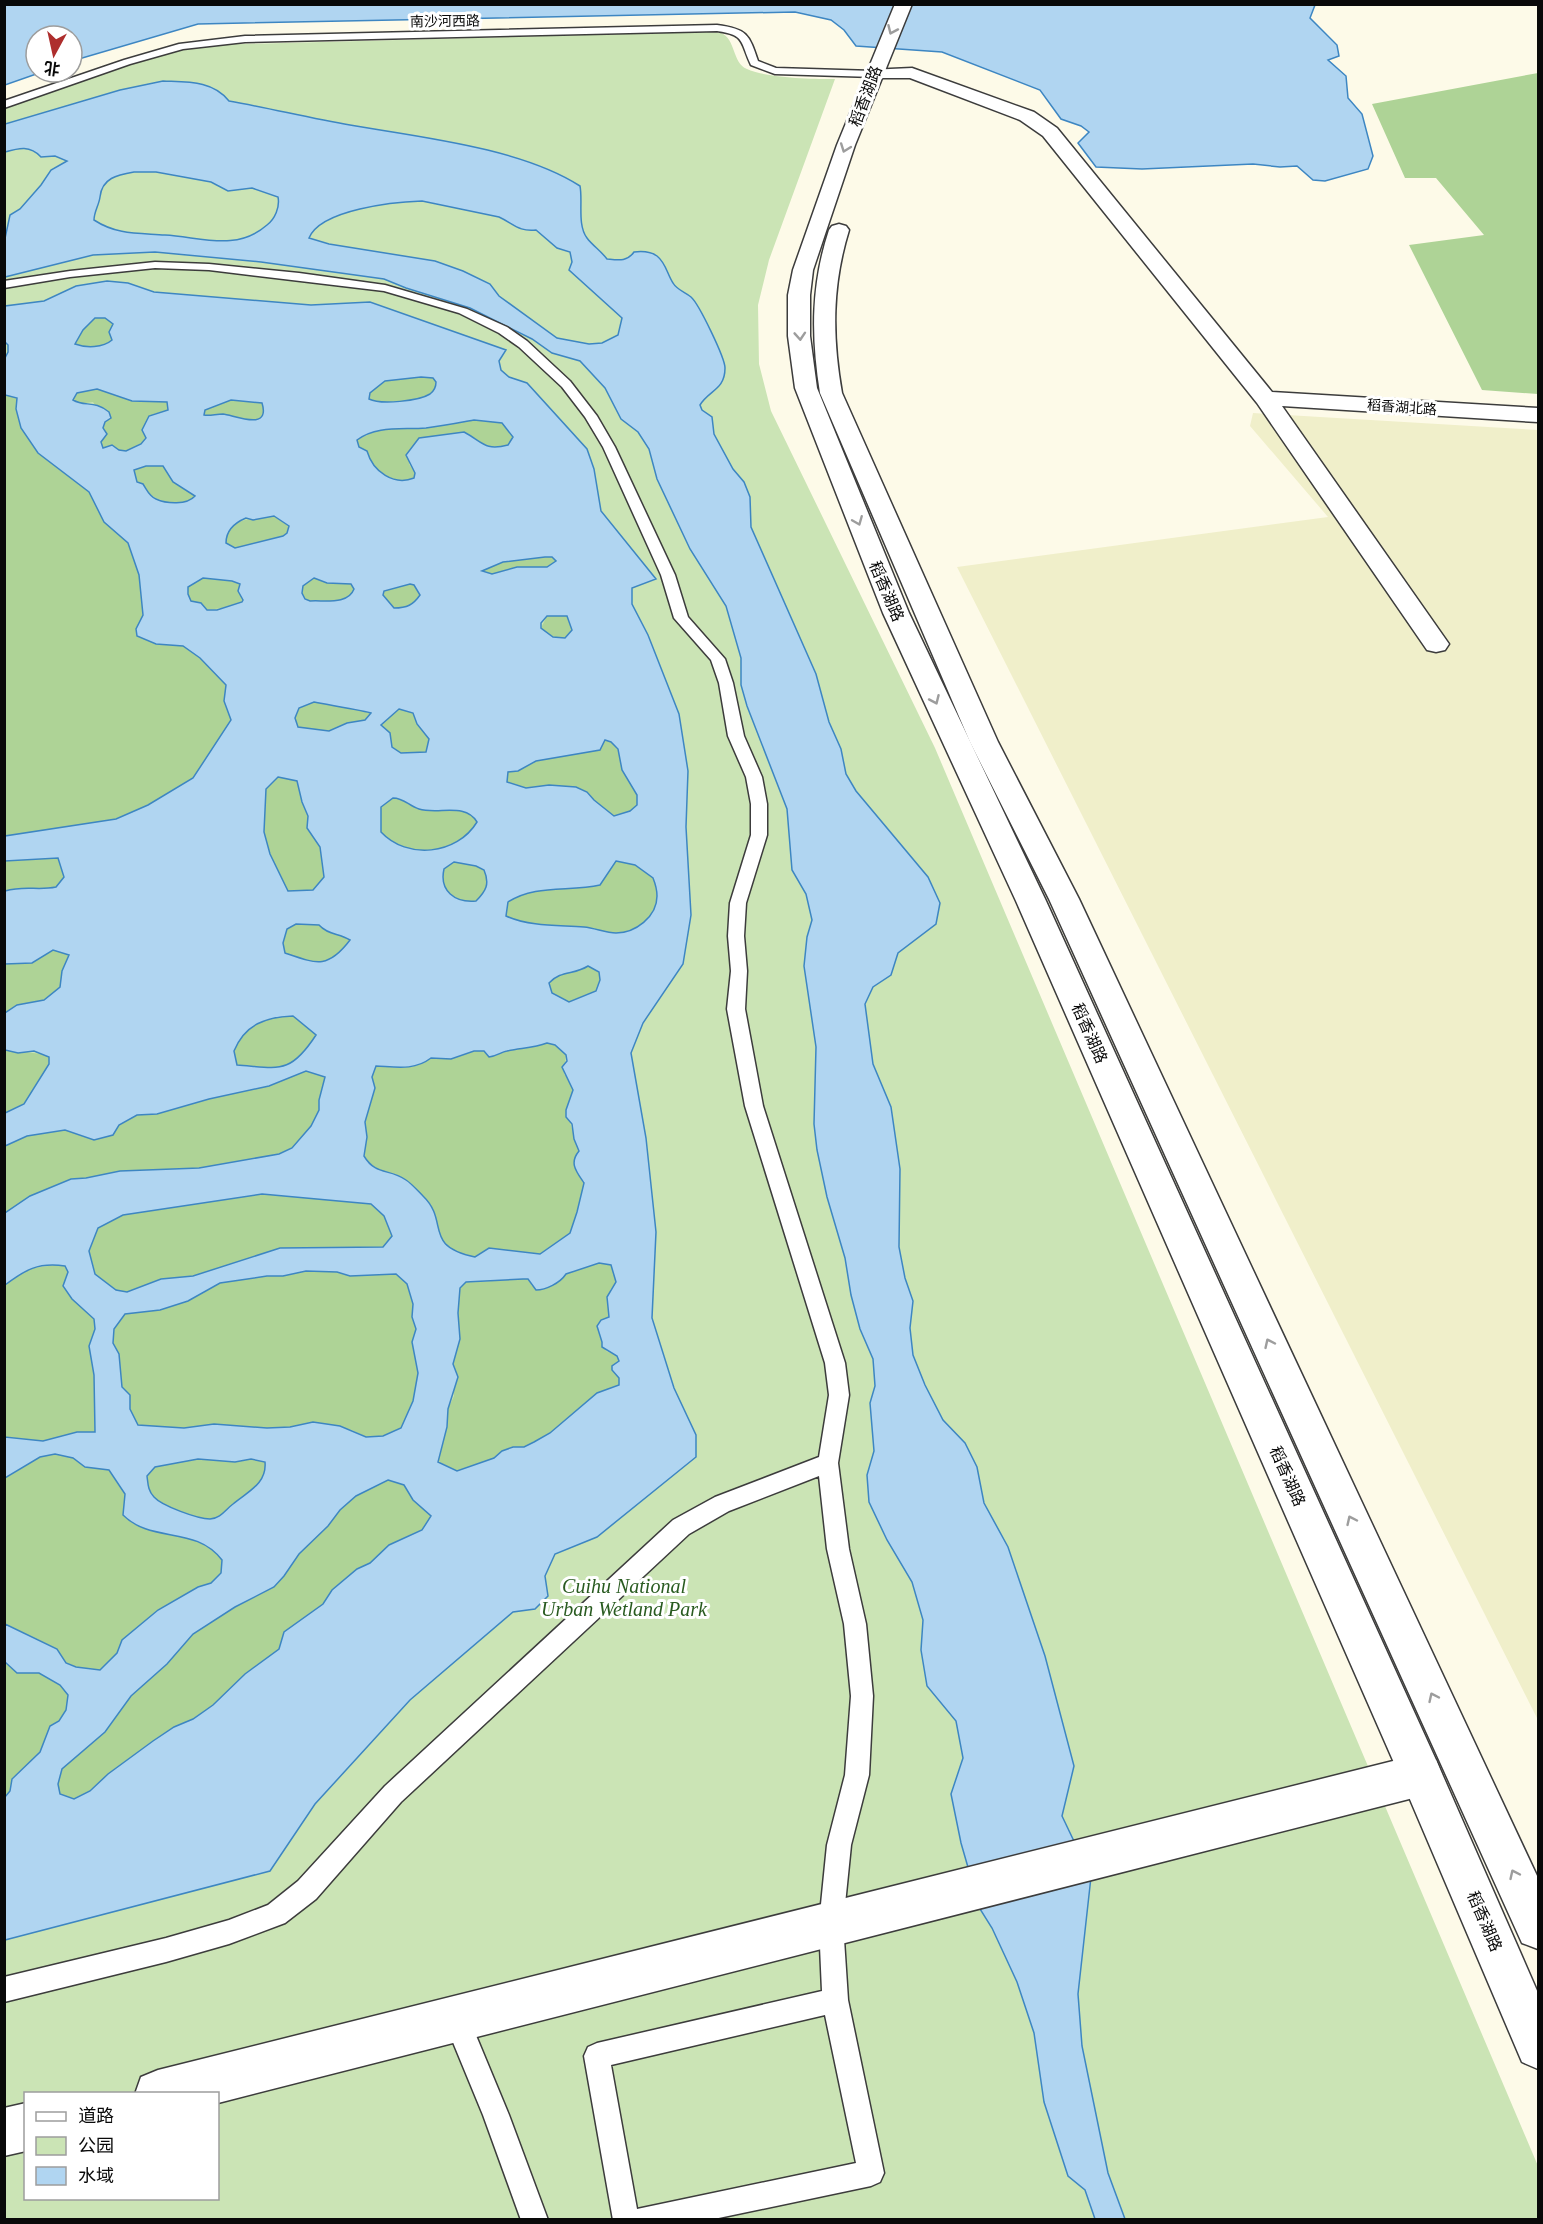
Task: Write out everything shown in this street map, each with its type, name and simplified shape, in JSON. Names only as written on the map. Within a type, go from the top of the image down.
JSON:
[{"type":"street","name":"稻香湖路","points":[[904,4],[889,65],[831,254],[824,284],[822,321],[824,354],[831,393],[984,742],[1069,910],[1539,1927]]},
{"type":"street","name":"稻香湖路","points":[[889,65],[803,270],[799,295],[799,336],[806,388],[896,613],[1031,901],[1421,1775],[1539,2046]]},
{"type":"street","points":[[889,65],[1027,116],[1050,132],[1266,398],[1436,644]]},
{"type":"street","name":"稻香湖北路","points":[[1266,398],[1539,415]]},
{"type":"street","points":[[166,2092],[1421,1775]]},
{"type":"street","points":[[4,2132],[24,2127]]},
{"type":"lane","name":"南沙河西路","points":[[4,105],[127,62],[182,46],[244,39],[717,28],[744,34],[754,63],[775,70],[889,65]]},
{"type":"lane","points":[[4,285],[70,274],[154,265],[209,267],[386,288],[463,311],[503,330],[523,344],[566,384],[591,416],[609,447],[668,575],[681,618],[718,659],[726,683],[736,736],[756,786],[759,804],[759,835],[738,903],[736,936],[739,971],[735,1009],[754,1106],[835,1363],[839,1395],[828,1462],[838,1549],[855,1624],[862,1696],[857,1775],[838,1845],[831,1924],[835,2000],[871,2173],[642,2220]]},
{"type":"lane","points":[[4,1990],[166,1950],[229,1932],[276,1914],[307,1890],[393,1794],[681,1527],[722,1504],[828,1462]]},
{"type":"lane","points":[[626,2220],[597,2056],[835,2000]]},
{"type":"lane","points":[[456,2018],[496,2115],[535,2220]]},
{"type":"green space","name":"Cuihu National Urban Wetland Park","points":[[714,32],[726,36],[739,62],[747,69],[777,76],[835,79],[769,260],[758,305],[759,364],[771,411],[935,748],[1538,2166],[1538,2219],[5,2219],[4,108],[73,84],[84,84],[84,80],[152,57],[202,45]]},
{"type":"green space","points":[[1538,73],[1538,394],[1482,390],[1409,245],[1484,235],[1436,178],[1405,178],[1372,104]]},
{"type":"green space","points":[[95,318],[105,318],[114,324],[110,342],[95,347],[75,344],[83,330]]},
{"type":"green space","points":[[433,378],[436,382],[430,394],[391,402],[369,399],[370,393],[385,381]]},
{"type":"green space","points":[[97,389],[132,401],[167,402],[168,410],[154,414],[143,441],[134,450],[127,452],[112,445],[103,448],[101,442],[105,422],[93,402],[79,404],[73,400],[77,393]]},
{"type":"green space","points":[[5,395],[17,398],[16,409],[38,453],[89,492],[104,522],[128,543],[139,575],[143,615],[136,629],[156,644],[183,646],[200,658],[226,685],[224,701],[231,720],[193,778],[148,805],[116,819],[5,836]]},
{"type":"green space","points":[[231,400],[262,403],[261,418],[250,420],[223,414],[203,416],[205,410]]},
{"type":"green space","points":[[1253,413],[1538,430],[1538,1720],[957,567],[1328,517],[1250,426]]},
{"type":"green space","points":[[474,420],[502,423],[513,436],[508,445],[489,446],[464,432],[419,438],[409,464],[415,473],[414,478],[406,480],[391,478],[379,471],[367,451],[359,447],[357,440],[380,429],[425,428]]},
{"type":"green space","points":[[146,466],[163,466],[173,482],[195,496],[179,503],[159,499],[149,494],[141,487],[133,470]]},
{"type":"green space","points":[[274,516],[289,526],[287,533],[235,548],[225,543],[231,527],[237,523],[243,520]]},
{"type":"green space","points":[[552,557],[556,561],[547,567],[517,567],[492,574],[481,571],[503,562]]},
{"type":"green space","points":[[203,578],[241,584],[242,602],[217,609],[200,608],[193,604],[189,597],[188,587]]},
{"type":"green space","points":[[314,578],[351,584],[354,589],[351,594],[341,600],[310,601],[305,599],[302,593],[303,586]]},
{"type":"green space","points":[[414,585],[420,594],[406,606],[394,608],[383,595],[384,591]]},
{"type":"green space","points":[[547,616],[567,616],[572,629],[565,638],[553,637],[541,628]]},
{"type":"green space","points":[[314,702],[371,713],[365,720],[347,723],[329,731],[298,727],[295,718],[299,708]]},
{"type":"green space","points":[[399,709],[413,713],[417,724],[429,739],[426,752],[401,753],[392,747],[390,733],[381,725]]},
{"type":"green space","points":[[605,740],[618,749],[622,770],[637,795],[637,805],[630,811],[614,816],[587,792],[549,785],[526,788],[507,782],[508,772],[518,771],[536,761],[600,744]]},
{"type":"green space","points":[[278,777],[297,781],[308,816],[307,828],[320,847],[324,877],[313,890],[288,891],[270,854],[264,832],[266,789]]},
{"type":"green space","points":[[393,798],[400,799],[419,809],[465,812],[477,822],[468,833],[445,847],[418,850],[405,847],[392,841],[381,832],[381,807]]},
{"type":"green space","points":[[59,858],[64,877],[56,887],[19,888],[5,891],[5,861]]},
{"type":"green space","points":[[615,861],[635,865],[653,878],[657,894],[656,904],[649,917],[637,927],[612,933],[584,927],[535,924],[506,916],[508,902],[519,896],[541,891],[600,885]]},
{"type":"green space","points":[[454,862],[476,866],[484,870],[487,879],[486,887],[476,902],[455,898],[446,890],[444,869]]},
{"type":"green space","points":[[296,924],[319,924],[330,932],[350,939],[335,956],[328,960],[314,962],[306,960],[285,953],[283,943],[287,929]]},
{"type":"green space","points":[[53,950],[70,955],[62,971],[61,987],[44,1000],[17,1005],[5,1013],[5,964],[32,963]]},
{"type":"green space","points":[[588,966],[599,972],[600,980],[596,991],[569,1002],[552,993],[549,983],[554,979]]},
{"type":"green space","points":[[293,1016],[316,1035],[298,1057],[282,1066],[237,1065],[234,1051],[250,1028],[265,1020]]},
{"type":"green space","points":[[547,1043],[555,1045],[566,1055],[564,1074],[573,1090],[566,1110],[579,1151],[577,1172],[584,1183],[570,1233],[540,1254],[489,1248],[475,1257],[458,1254],[450,1249],[438,1234],[413,1187],[407,1181],[376,1168],[364,1155],[367,1137],[365,1122],[375,1088],[372,1077],[376,1066],[398,1068],[412,1066],[431,1058],[451,1059],[475,1051],[484,1051],[489,1057]]},
{"type":"green space","points":[[4,1050],[49,1056],[49,1064],[24,1104],[5,1113]]},
{"type":"green space","points":[[306,1071],[325,1077],[319,1110],[311,1126],[292,1148],[279,1154],[199,1168],[120,1171],[71,1179],[5,1213],[4,1146],[27,1136],[65,1130],[94,1140],[113,1135],[119,1125],[137,1115],[157,1114],[209,1099],[269,1086]]},
{"type":"green space","points":[[262,1194],[371,1204],[384,1216],[392,1236],[383,1247],[280,1249],[193,1276],[161,1279],[127,1292],[116,1290],[95,1274],[89,1251],[98,1228],[123,1215]]},
{"type":"green space","points":[[599,1263],[611,1265],[616,1282],[610,1290],[609,1317],[605,1320],[599,1335],[606,1351],[617,1356],[619,1361],[612,1370],[620,1378],[619,1385],[597,1393],[550,1433],[524,1447],[513,1447],[502,1451],[494,1458],[457,1471],[438,1461],[447,1427],[448,1409],[454,1396],[453,1364],[460,1339],[458,1313],[460,1288],[466,1282],[520,1279],[528,1279],[532,1286],[549,1286],[566,1274]]},
{"type":"green space","points":[[65,1266],[68,1272],[65,1280],[94,1319],[95,1329],[89,1346],[94,1375],[95,1432],[77,1432],[43,1441],[5,1437],[4,1285],[26,1269]]},
{"type":"green space","points":[[306,1271],[337,1272],[350,1276],[396,1274],[407,1284],[413,1304],[412,1317],[416,1329],[412,1342],[418,1373],[413,1401],[401,1428],[383,1436],[366,1437],[352,1430],[313,1422],[290,1427],[267,1428],[214,1424],[184,1428],[138,1425],[130,1409],[130,1395],[122,1387],[113,1344],[115,1328],[125,1314],[165,1308],[181,1303],[222,1282]]},
{"type":"green space","points":[[55,1454],[73,1458],[85,1467],[109,1470],[125,1494],[123,1515],[134,1524],[199,1542],[211,1549],[222,1560],[221,1573],[211,1583],[198,1587],[158,1610],[122,1640],[117,1653],[100,1670],[76,1667],[66,1663],[57,1649],[5,1624],[4,1478],[40,1457]]},
{"type":"green space","points":[[198,1459],[235,1462],[251,1459],[265,1462],[265,1470],[260,1483],[255,1488],[220,1515],[210,1519],[180,1511],[158,1501],[152,1495],[147,1476],[155,1467]]},
{"type":"green space","points":[[388,1480],[404,1485],[413,1500],[432,1516],[422,1530],[389,1545],[370,1563],[357,1569],[332,1590],[323,1604],[284,1632],[279,1649],[245,1674],[213,1705],[153,1741],[108,1774],[90,1791],[74,1799],[60,1794],[58,1784],[62,1769],[105,1732],[131,1696],[167,1664],[193,1634],[235,1607],[274,1587],[299,1554],[328,1526],[340,1510],[356,1496]]},
{"type":"green space","points":[[4,1662],[17,1673],[39,1673],[60,1685],[68,1695],[66,1710],[40,1751],[13,1779],[10,1791],[5,1797]]},
{"type":"water","points":[[5,5],[1315,5],[1310,18],[1337,45],[1339,56],[1328,60],[1346,76],[1348,98],[1362,114],[1373,156],[1368,169],[1325,181],[1313,180],[1297,166],[1253,164],[1142,169],[1096,167],[1078,143],[1089,132],[1081,126],[1061,119],[1040,90],[942,52],[856,46],[844,30],[831,20],[795,12],[198,24],[84,57],[84,24],[24,24],[24,78],[5,85]]},
{"type":"water","points":[[163,81],[199,84],[215,89],[229,101],[469,146],[529,162],[556,173],[580,186],[582,226],[591,243],[607,259],[622,260],[634,252],[649,252],[657,256],[675,285],[695,302],[711,331],[724,362],[724,375],[719,385],[700,405],[702,410],[712,417],[714,434],[733,469],[744,482],[750,497],[751,527],[816,674],[829,722],[841,749],[846,774],[856,791],[928,877],[940,903],[936,924],[898,953],[891,975],[873,987],[865,1004],[873,1064],[891,1107],[900,1169],[899,1247],[905,1278],[913,1301],[910,1328],[913,1355],[943,1420],[965,1443],[977,1467],[984,1503],[1008,1547],[1045,1656],[1074,1766],[1062,1816],[1091,1877],[1078,1994],[1082,2046],[1108,2173],[1125,2219],[1095,2219],[1085,2190],[1068,2176],[1044,2102],[1034,2033],[1017,1982],[992,1928],[980,1909],[961,1843],[951,1794],[963,1758],[956,1721],[927,1686],[921,1650],[923,1620],[912,1582],[887,1540],[869,1502],[867,1475],[874,1451],[870,1403],[875,1386],[873,1359],[860,1329],[845,1258],[827,1197],[817,1150],[814,1124],[816,1047],[804,966],[807,937],[812,920],[806,894],[792,870],[787,809],[741,685],[741,658],[726,606],[690,549],[657,479],[649,449],[638,432],[621,419],[605,388],[580,361],[552,353],[532,339],[470,308],[384,279],[261,262],[155,252],[93,255],[5,277],[4,243],[10,215],[20,209],[51,170],[67,161],[55,156],[41,157],[28,149],[5,152],[5,124],[120,90]],"holes":[[[134,172],[156,172],[211,182],[228,191],[252,188],[278,197],[278,209],[270,222],[255,233],[231,241],[128,232],[111,228],[94,220],[101,191],[107,182],[116,176]],[[422,201],[499,217],[521,229],[536,230],[557,248],[570,252],[572,262],[569,270],[622,318],[618,335],[602,343],[589,344],[557,338],[499,296],[490,284],[463,271],[435,261],[329,244],[309,238],[316,228],[343,214],[395,203]]]},
{"type":"water","points":[[107,281],[128,283],[154,292],[311,305],[370,302],[506,350],[499,361],[501,370],[509,377],[527,383],[587,449],[594,469],[601,511],[656,579],[632,588],[632,604],[648,635],[679,714],[688,771],[686,827],[691,915],[683,964],[643,1023],[631,1053],[646,1138],[656,1232],[652,1318],[674,1388],[696,1435],[696,1457],[597,1537],[555,1554],[545,1576],[548,1596],[535,1609],[513,1612],[410,1700],[315,1804],[270,1871],[5,1940],[5,1797],[10,1791],[12,1779],[40,1752],[50,1726],[59,1721],[66,1710],[68,1695],[60,1685],[39,1673],[17,1673],[5,1662],[5,1624],[57,1649],[66,1663],[76,1667],[100,1670],[117,1653],[122,1640],[158,1610],[198,1587],[211,1583],[221,1573],[222,1560],[211,1549],[199,1542],[134,1524],[123,1515],[125,1494],[109,1470],[85,1467],[73,1458],[55,1454],[40,1457],[5,1478],[5,1437],[43,1441],[77,1432],[95,1432],[94,1375],[89,1346],[95,1329],[94,1319],[72,1299],[63,1286],[68,1272],[65,1266],[47,1265],[32,1268],[5,1285],[5,1213],[30,1196],[71,1179],[120,1171],[199,1168],[279,1154],[292,1148],[311,1126],[319,1110],[325,1077],[306,1071],[269,1086],[209,1099],[157,1114],[137,1115],[119,1125],[113,1135],[94,1140],[65,1130],[27,1136],[5,1146],[5,1113],[24,1104],[49,1064],[49,1057],[34,1051],[18,1053],[5,1050],[5,1013],[17,1005],[44,1000],[60,987],[62,971],[69,955],[53,950],[32,963],[5,964],[5,891],[19,888],[56,887],[64,877],[58,858],[5,861],[5,836],[116,819],[148,805],[193,778],[231,720],[224,701],[226,685],[200,658],[183,646],[156,644],[137,636],[136,629],[143,615],[139,575],[128,543],[104,522],[89,492],[38,453],[21,428],[16,409],[17,398],[5,395],[5,358],[8,345],[5,342],[5,306],[44,301],[76,286]],"holes":[[[95,318],[105,318],[113,324],[109,332],[112,340],[108,343],[89,347],[75,344],[83,330]],[[421,377],[433,378],[436,382],[431,393],[418,399],[391,402],[369,399],[370,393],[385,381]],[[97,389],[132,401],[167,402],[168,410],[149,416],[142,430],[146,438],[141,444],[126,451],[119,450],[112,445],[103,448],[101,442],[107,434],[103,428],[105,422],[111,418],[109,412],[99,406],[73,400],[77,393]],[[231,400],[262,403],[263,412],[257,419],[243,419],[223,414],[204,415],[205,410]],[[474,420],[502,423],[513,437],[508,445],[500,447],[484,445],[464,432],[419,438],[406,455],[415,473],[414,478],[406,480],[392,479],[379,471],[367,451],[359,447],[357,440],[381,430],[426,428]],[[146,466],[163,466],[173,482],[195,496],[177,503],[161,501],[150,495],[143,484],[137,482],[134,470]],[[274,516],[289,526],[287,533],[283,536],[235,548],[226,543],[226,538],[231,528],[246,518],[253,520]],[[545,557],[552,557],[556,561],[547,567],[517,567],[492,574],[482,571],[503,562]],[[203,578],[240,584],[238,591],[242,602],[217,610],[207,610],[201,603],[191,601],[188,587]],[[314,578],[327,583],[351,584],[354,589],[351,594],[341,600],[310,601],[305,599],[302,593],[303,586]],[[414,585],[420,595],[406,607],[394,608],[383,595],[384,591]],[[547,616],[567,616],[572,630],[565,638],[553,637],[541,628],[541,623]],[[314,702],[371,713],[365,720],[347,723],[329,731],[298,727],[295,718],[299,708]],[[399,709],[413,713],[417,724],[429,739],[426,752],[401,753],[392,747],[390,733],[381,725]],[[605,740],[618,749],[622,770],[637,795],[637,805],[630,811],[614,816],[587,792],[576,787],[549,785],[526,788],[507,782],[508,772],[518,771],[536,761],[600,750]],[[278,777],[297,781],[308,816],[307,828],[320,847],[324,877],[313,890],[288,891],[270,854],[264,832],[266,789]],[[393,798],[400,799],[419,809],[466,812],[477,822],[468,833],[445,847],[431,850],[404,847],[381,832],[381,807]],[[616,861],[635,865],[653,878],[657,896],[656,904],[649,917],[637,927],[623,932],[612,933],[584,927],[535,924],[506,916],[508,902],[518,896],[541,891],[600,885]],[[454,862],[476,866],[484,870],[487,879],[486,887],[476,901],[455,898],[446,889],[444,869]],[[296,924],[319,925],[326,931],[350,940],[328,960],[314,961],[285,953],[283,943],[287,929]],[[588,966],[599,972],[600,980],[596,991],[569,1002],[552,993],[549,983],[558,976]],[[293,1016],[316,1035],[299,1057],[291,1063],[274,1067],[237,1065],[234,1051],[244,1034],[265,1020]],[[547,1043],[555,1045],[566,1055],[567,1061],[562,1067],[573,1090],[566,1117],[572,1124],[574,1139],[579,1151],[574,1159],[575,1167],[584,1183],[570,1233],[540,1254],[489,1248],[475,1257],[459,1252],[442,1240],[431,1206],[415,1188],[400,1176],[373,1166],[364,1156],[367,1137],[365,1122],[375,1088],[372,1077],[376,1066],[411,1067],[431,1058],[451,1059],[474,1051],[484,1051],[489,1057]],[[262,1194],[371,1204],[384,1216],[392,1236],[383,1247],[280,1248],[193,1276],[161,1279],[127,1292],[116,1290],[95,1274],[89,1251],[98,1228],[123,1215]],[[599,1263],[611,1265],[616,1282],[607,1297],[609,1317],[601,1320],[597,1326],[602,1347],[617,1356],[619,1361],[612,1366],[612,1370],[619,1378],[619,1385],[597,1393],[550,1433],[524,1447],[513,1447],[502,1451],[494,1458],[457,1471],[438,1462],[447,1427],[448,1409],[458,1377],[453,1364],[460,1339],[458,1313],[460,1288],[466,1282],[528,1279],[536,1290],[557,1283],[566,1274]],[[306,1271],[337,1272],[350,1276],[396,1274],[407,1284],[413,1304],[412,1317],[416,1329],[412,1342],[418,1373],[413,1401],[401,1428],[383,1436],[366,1437],[340,1426],[313,1422],[290,1427],[267,1428],[214,1424],[184,1428],[138,1425],[130,1409],[130,1395],[122,1387],[119,1354],[113,1343],[114,1329],[125,1314],[160,1310],[188,1301],[220,1283],[267,1276],[283,1276]],[[198,1459],[235,1462],[251,1459],[265,1462],[263,1476],[255,1487],[220,1515],[210,1519],[197,1517],[158,1501],[149,1487],[147,1476],[155,1467]],[[388,1480],[404,1485],[413,1500],[431,1516],[422,1530],[389,1545],[370,1563],[357,1569],[332,1590],[323,1604],[284,1632],[279,1649],[245,1674],[213,1705],[153,1741],[108,1774],[90,1791],[74,1799],[60,1794],[58,1784],[62,1769],[105,1732],[131,1696],[167,1664],[193,1634],[235,1607],[274,1587],[299,1554],[356,1496]]]}]
